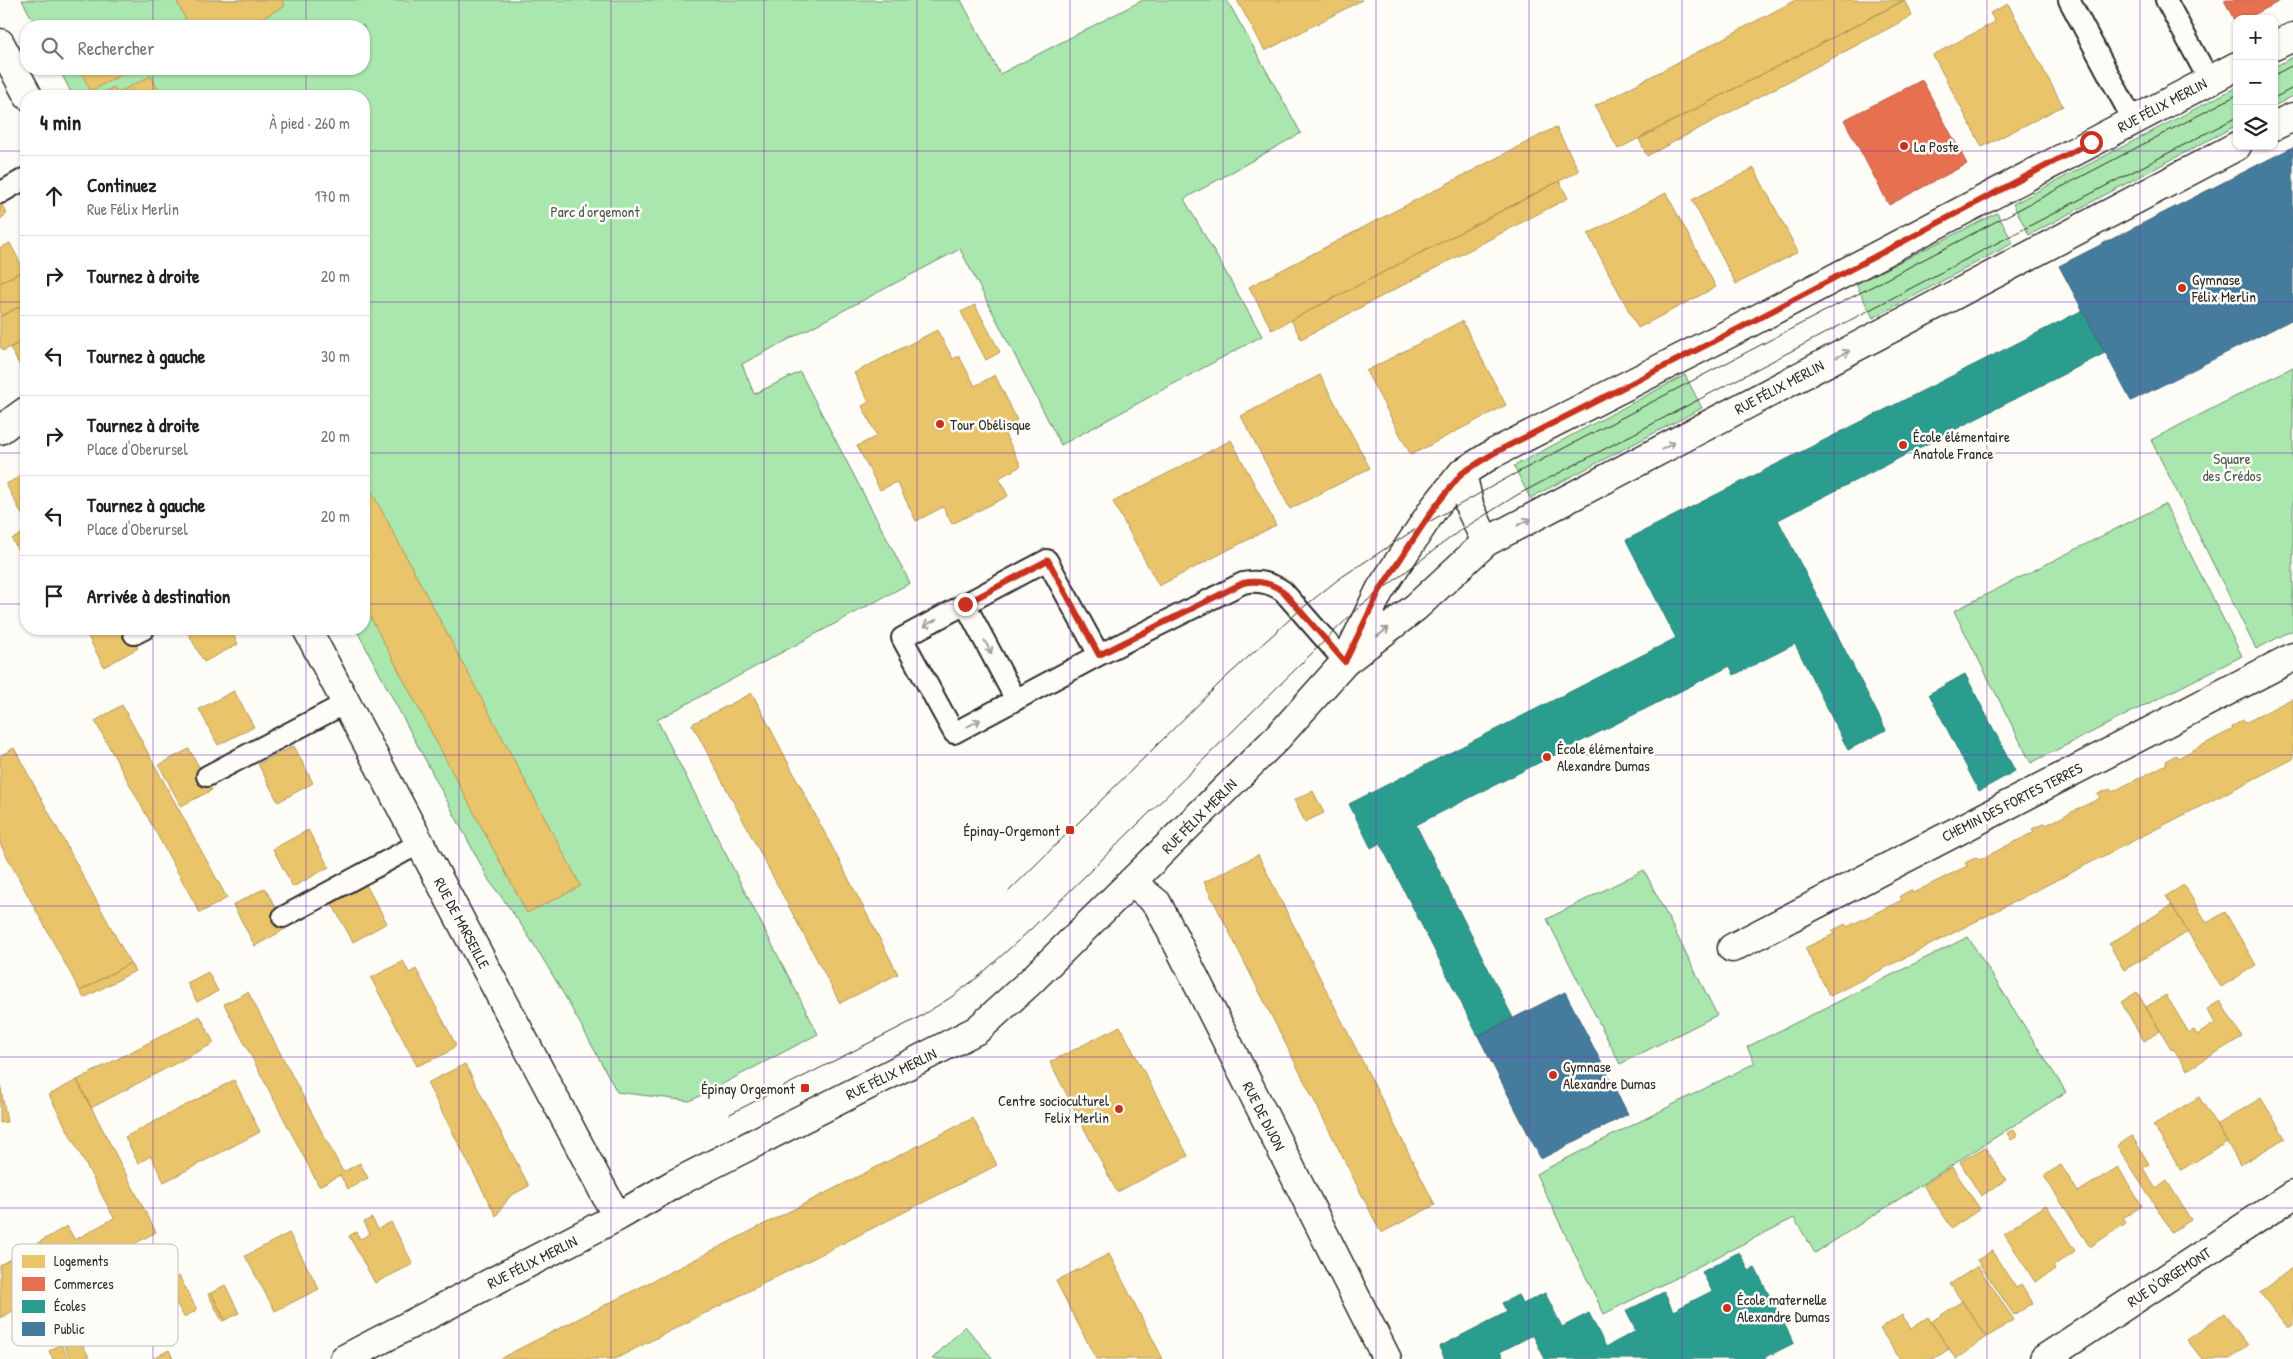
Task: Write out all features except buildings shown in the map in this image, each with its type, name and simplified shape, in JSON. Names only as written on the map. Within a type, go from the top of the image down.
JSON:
[{"type":"street","points":[[2278,44],[2293,36]]},
{"type":"street","points":[[0,44],[25,90]]},
{"type":"street","name":"RUE FÉLIX MERLIN","points":[[1345,662],[1380,590],[1430,514],[1462,473],[1494,453],[1736,330],[2233,68]]},
{"type":"street","points":[[2278,124],[2293,117]]},
{"type":"street","name":"RUE FÉLIX MERLIN","points":[[344,1359],[618,1217],[674,1184],[977,1030],[1030,982],[1278,737],[1345,662],[1416,607],[1486,542],[2233,148]]},
{"type":"street","points":[[0,430],[20,415]]},
{"type":"street","points":[[1462,473],[1470,508],[1486,542]]},
{"type":"street","name":"RUE DE MARSEILLE","points":[[310,635],[618,1217]]},
{"type":"street","name":"CHEMIN DES FORTES TERRES","points":[[1732,948],[2293,657]]},
{"type":"street","name":"RUE DE DIJON","points":[[1131,882],[1157,903],[1387,1359]]},
{"type":"street","name":"RUE D'ORGEMONT","points":[[2044,1359],[2293,1195]]},
{"type":"lane","points":[[2069,0],[2133,120]]},
{"type":"lane","points":[[2166,0],[2209,80]]},
{"type":"lane","points":[[0,192],[20,181]]},
{"type":"lane","points":[[1099,655],[1048,560],[902,638],[954,734],[1099,655],[1243,583],[1251,582],[1276,586],[1283,591],[1345,662]]},
{"type":"lane","points":[[965,604],[1016,700]]},
{"type":"lane","points":[[207,776],[346,703]]},
{"type":"lane","points":[[284,917],[420,843]]},
{"type":"green space","name":"Parc d'orgemont","points":[[22,0],[961,0],[1000,74],[1143,0],[1227,0],[1301,133],[1184,199],[1262,336],[1061,445],[960,249],[742,364],[754,394],[800,372],[910,583],[657,720],[818,1034],[690,1101],[617,1092],[542,958],[490,882],[359,635],[370,635],[370,90],[70,90],[62,75],[370,75],[370,20],[33,20]]},
{"type":"green space","points":[[2293,57],[2293,96],[2278,104],[2278,65]]},
{"type":"green space","points":[[2233,89],[2233,127],[2029,235],[2013,204]]},
{"type":"green space","points":[[1997,213],[2013,243],[1873,318],[1856,284]]},
{"type":"green space","name":"Square des Crédos","points":[[2293,367],[2293,630],[2256,649],[2151,440]]},
{"type":"green space","points":[[1685,375],[1702,408],[1530,498],[1514,466]]},
{"type":"green space","points":[[2165,504],[2242,656],[2031,763],[1954,611]]},
{"type":"green space","points":[[1644,870],[1717,1015],[1620,1064],[1547,919]]},
{"type":"green space","points":[[1968,937],[2066,1092],[1815,1253],[1794,1218],[1604,1314],[1536,1174],[1755,1063],[1747,1047]]},
{"type":"green space","points":[[965,1326],[993,1359],[932,1359]]},
{"type":"tram line","points":[[2278,73],[2293,65]]},
{"type":"tram line","points":[[2278,96],[2293,88]]},
{"type":"tram line","points":[[1009,891],[1223,680],[1300,610],[1340,578],[1411,532],[1507,478],[2233,97]]},
{"type":"tram line","points":[[730,1114],[916,1019],[950,998],[978,977],[1030,930],[1359,607],[1458,532],[1517,495],[2233,119]]},
{"type":"place","name":"La Poste","points":[[1904,146]]},
{"type":"place","name":"Gymnase Félix Merlin","points":[[2182,288]]},
{"type":"place","name":"Tour Obélisque","points":[[940,424]]},
{"type":"place","name":"École élémentaire Anatole France","points":[[1903,445]]},
{"type":"place","name":"École élémentaire Alexandre Dumas","points":[[1547,757]]},
{"type":"place","name":"Épinay-Orgemont","points":[[1070,830]]},
{"type":"place","name":"Gymnase Alexandre Dumas","points":[[1553,1075]]},
{"type":"place","name":"Épinay Orgemont","points":[[805,1088]]},
{"type":"place","name":"Centre socioculturel Felix Merlin","points":[[1119,1109]]},
{"type":"place","name":"École maternelle Alexandre Dumas","points":[[1727,1308]]},
{"type":"route","points":[[965,604],[1048,560],[1099,655],[1156,629],[1243,583],[1259,582],[1276,586],[1283,591],[1345,662],[1380,590],[1422,525],[1462,473],[1494,453],[1736,330],[2091,142]]}]
